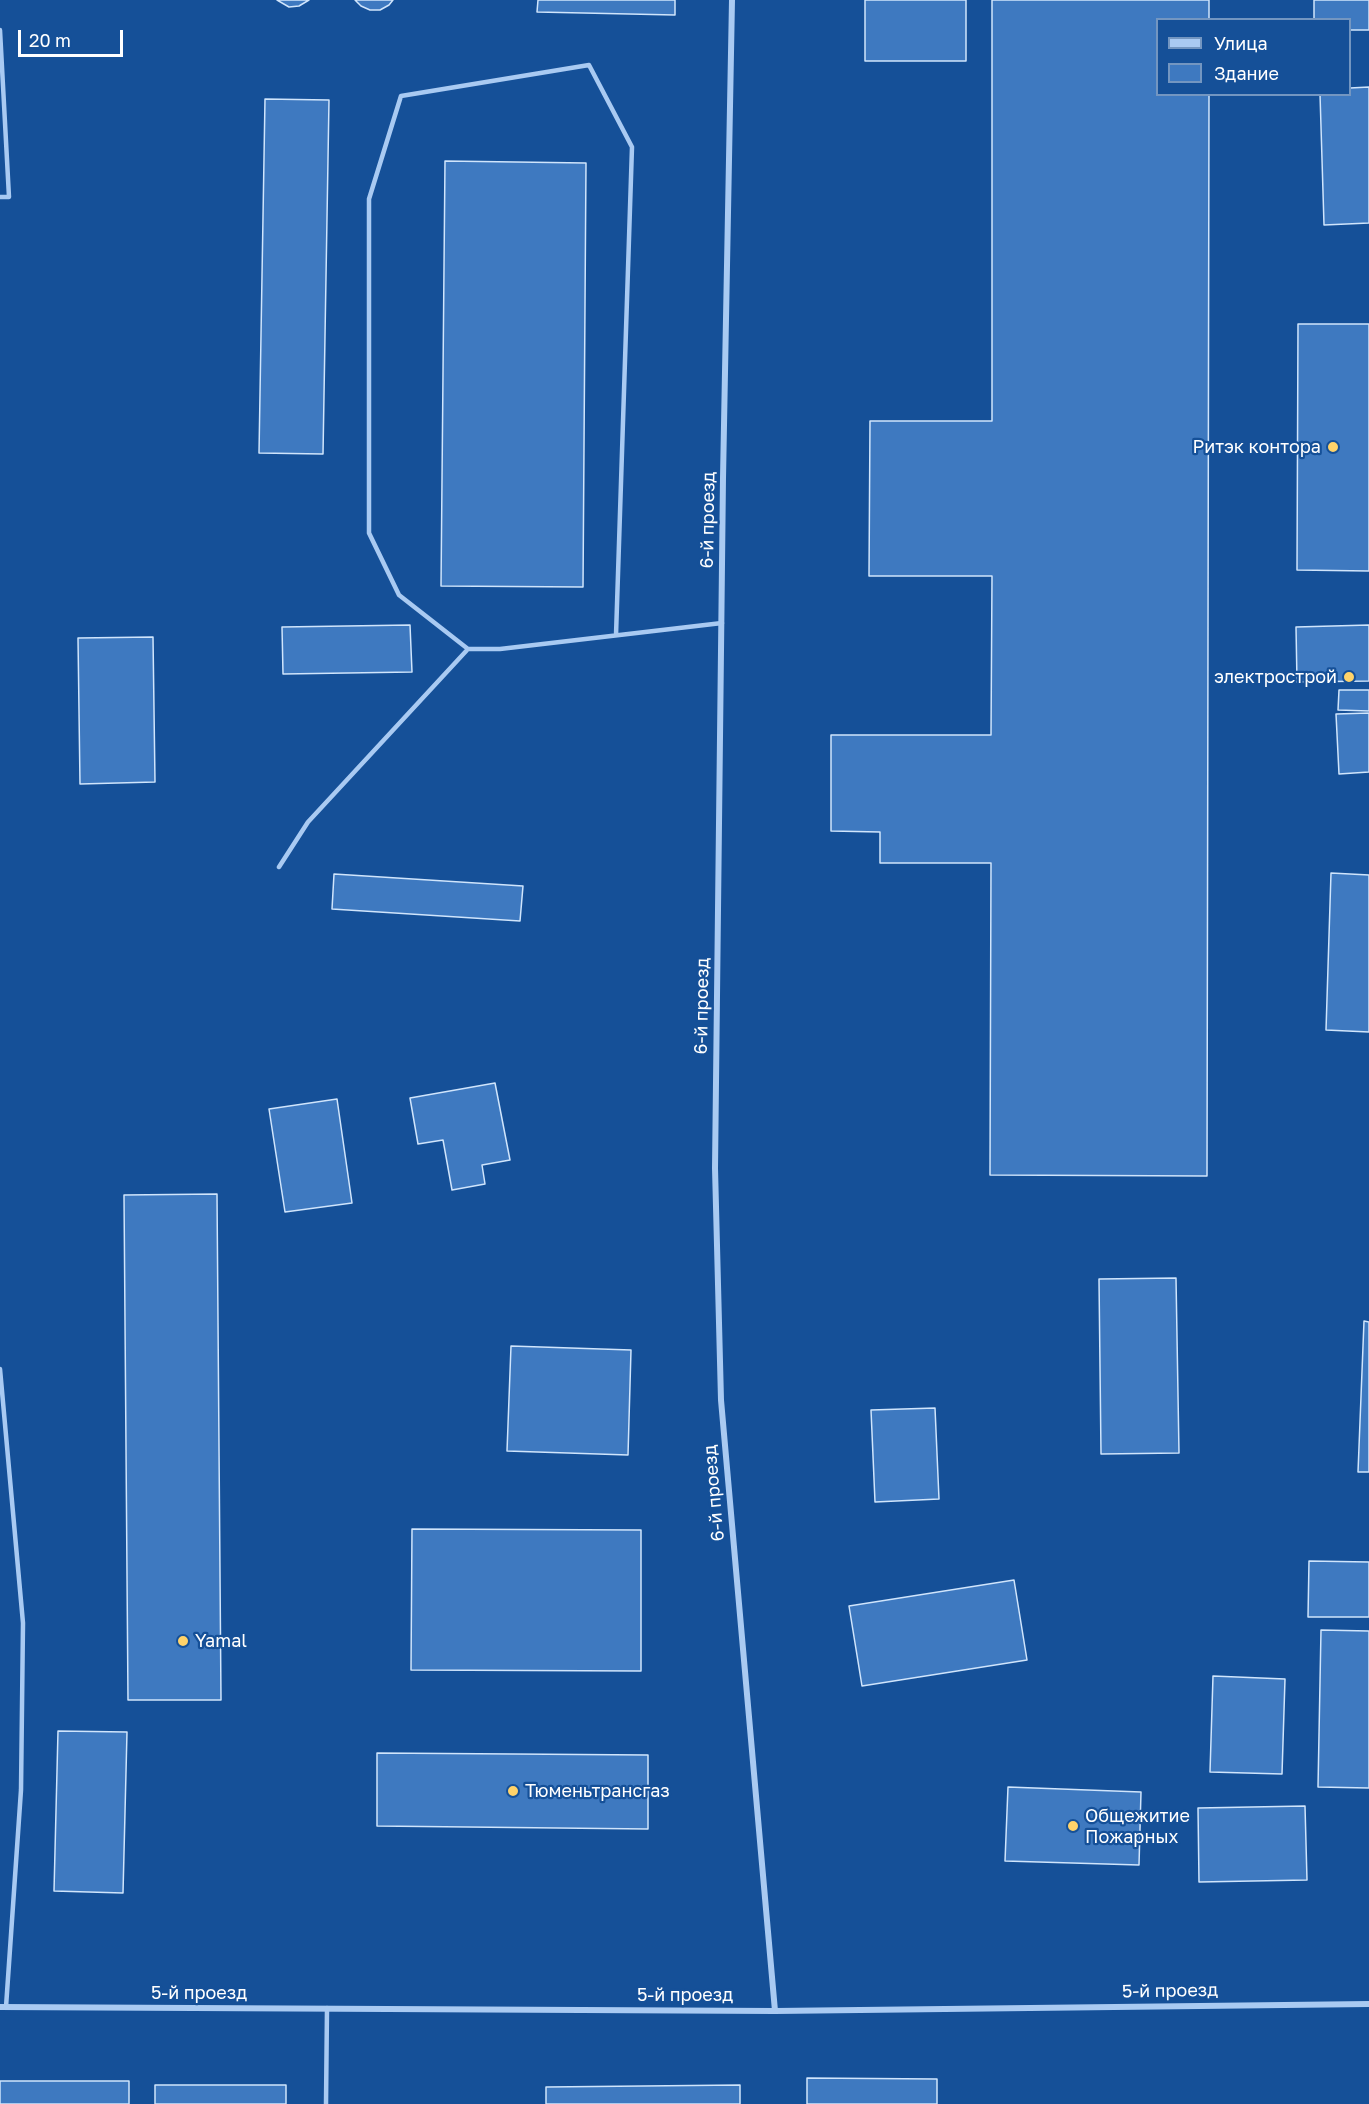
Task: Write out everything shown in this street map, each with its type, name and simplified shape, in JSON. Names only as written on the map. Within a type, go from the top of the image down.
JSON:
[{"type":"street","name":"6-й проезд","points":[[732,0],[715,1168],[721,1400],[775,2011]]},
{"type":"street","name":"5-й проезд","points":[[3,2007],[775,2011],[1369,2004]]},
{"type":"lane","points":[[0,30],[9,197],[0,197]]},
{"type":"lane","points":[[616,635],[632,147],[589,65],[401,96],[369,199],[369,532],[399,595],[468,649],[500,649],[722,623]]},
{"type":"lane","points":[[279,867],[309,822],[468,649]]},
{"type":"lane","points":[[0,1369],[22,1623],[21,1790],[3,2007]]},
{"type":"lane","points":[[326,2104],[327,2008]]},
{"type":"building","points":[[277,0],[309,0],[299,6],[289,7]]},
{"type":"building","points":[[355,0],[393,0],[380,10],[370,10]]},
{"type":"building","points":[[538,0],[675,0],[675,15],[537,12]]},
{"type":"building","points":[[865,0],[966,0],[966,61],[865,61]]},
{"type":"building","points":[[992,0],[1209,0],[1209,18],[1156,18],[1156,96],[1209,96],[1207,1176],[990,1175],[991,863],[880,863],[880,832],[831,831],[831,735],[991,735],[992,576],[869,576],[870,421],[992,421]]},
{"type":"building","points":[[1314,0],[1369,0],[1369,30],[1351,30],[1351,18],[1314,18]]},
{"type":"building","points":[[1369,87],[1369,223],[1324,225],[1320,96],[1351,96],[1351,88]]},
{"type":"building","points":[[265,99],[329,100],[323,454],[259,453]]},
{"type":"building","points":[[445,161],[586,163],[583,587],[441,586]]},
{"type":"building","name":"Ритэк контора","points":[[1298,324],[1369,324],[1369,571],[1297,570]]},
{"type":"building","points":[[410,625],[412,672],[283,674],[282,627]]},
{"type":"building","points":[[1369,625],[1369,681],[1297,682],[1296,627]]},
{"type":"building","points":[[153,637],[155,782],[80,784],[78,638]]},
{"type":"building","points":[[1339,690],[1369,690],[1369,711],[1338,710]]},
{"type":"building","points":[[1369,713],[1369,772],[1339,774],[1336,714]]},
{"type":"building","points":[[1331,873],[1369,875],[1369,1032],[1326,1030]]},
{"type":"building","points":[[334,874],[523,886],[520,921],[332,909]]},
{"type":"building","points":[[495,1083],[510,1160],[482,1165],[485,1184],[452,1190],[443,1140],[418,1144],[410,1098]]},
{"type":"building","points":[[337,1099],[352,1203],[285,1212],[269,1109]]},
{"type":"building","points":[[217,1194],[221,1700],[128,1700],[124,1195]]},
{"type":"building","points":[[1176,1278],[1179,1453],[1101,1454],[1099,1279]]},
{"type":"building","points":[[1364,1321],[1369,1322],[1369,1472],[1358,1472]]},
{"type":"building","points":[[511,1346],[631,1350],[628,1455],[507,1451]]},
{"type":"building","points":[[935,1408],[939,1499],[875,1502],[871,1410]]},
{"type":"building","points":[[412,1529],[641,1530],[641,1671],[411,1670]]},
{"type":"building","points":[[1309,1561],[1369,1562],[1369,1617],[1308,1617]]},
{"type":"building","points":[[1014,1580],[1027,1660],[862,1686],[849,1606]]},
{"type":"building","points":[[1321,1630],[1369,1631],[1369,1788],[1318,1787]]},
{"type":"building","points":[[1213,1676],[1285,1679],[1282,1774],[1210,1772]]},
{"type":"building","points":[[58,1731],[127,1732],[123,1893],[54,1891]]},
{"type":"building","name":"Тюменьтрансгаз","points":[[377,1753],[648,1755],[648,1829],[377,1826]]},
{"type":"building","name":"Общежитие Пожарных","points":[[1008,1787],[1141,1792],[1139,1865],[1005,1861]]},
{"type":"building","points":[[1305,1806],[1307,1880],[1199,1882],[1198,1808]]},
{"type":"building","points":[[807,2078],[937,2079],[937,2104],[807,2104]]},
{"type":"building","points":[[0,2081],[129,2081],[129,2104],[0,2104]]},
{"type":"building","points":[[155,2085],[286,2085],[286,2104],[155,2104]]},
{"type":"building","points":[[740,2085],[740,2104],[546,2104],[546,2087]]},
{"type":"place","name":"Ритэк контора","points":[[1333,447]]},
{"type":"place","name":"электрострой","points":[[1349,677]]},
{"type":"place","name":"Yamal","points":[[183,1641]]},
{"type":"place","name":"Тюменьтрансгаз","points":[[513,1791]]},
{"type":"place","name":"Общежитие Пожарных","points":[[1073,1826]]}]
